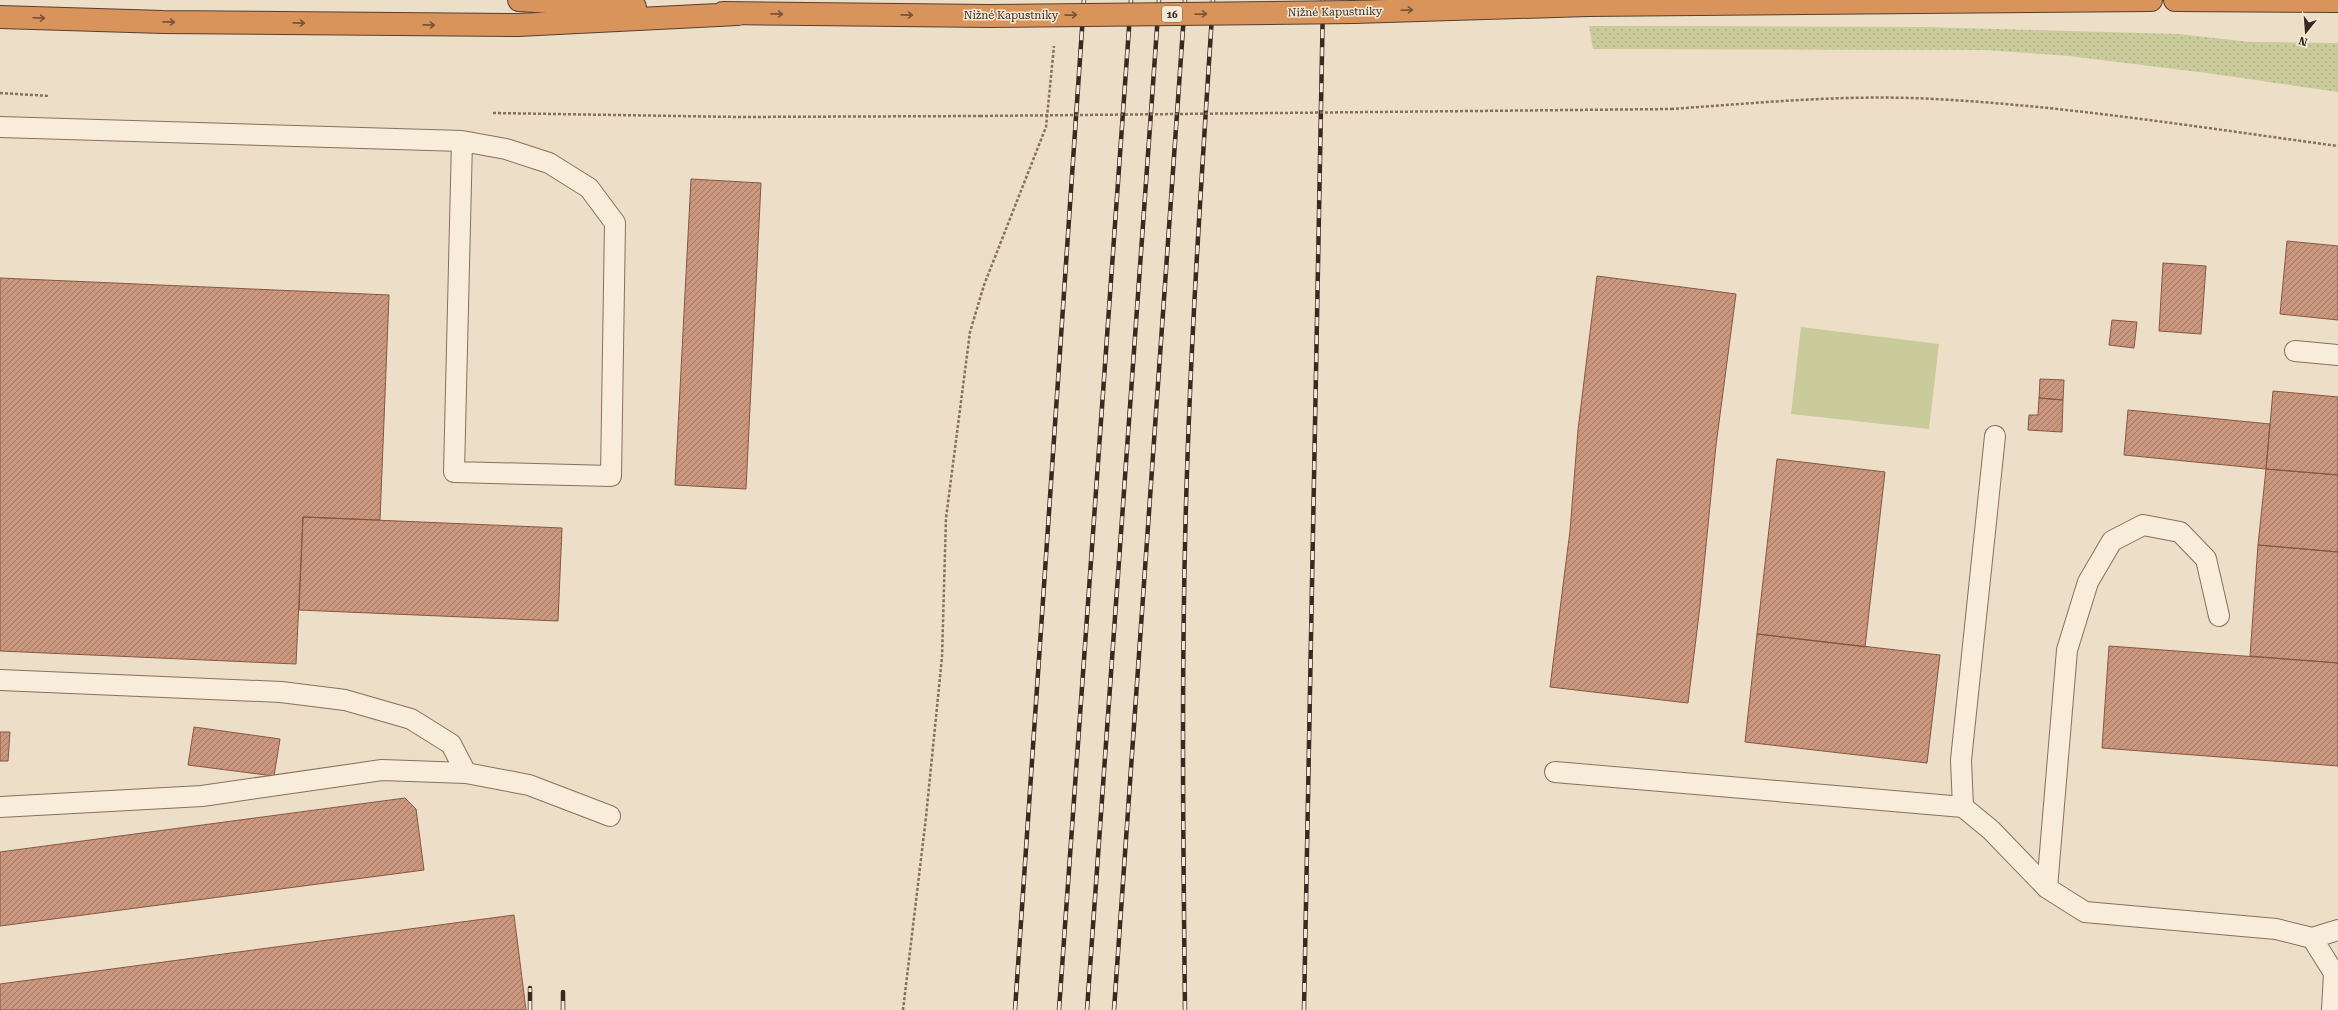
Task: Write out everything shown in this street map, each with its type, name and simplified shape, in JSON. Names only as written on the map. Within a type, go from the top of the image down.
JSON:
[{"type":"highway","name":"Nižné Kapustníky","points":[[519,0],[738,14],[990,16],[1354,12],[1588,5],[2151,0]]},
{"type":"highway","points":[[2175,0],[2332,2]]},
{"type":"highway","points":[[0,17],[163,22],[518,25],[738,14]]},
{"type":"lane","points":[[0,127],[462,141],[506,149],[549,163],[589,188],[615,224],[610,476],[454,472],[462,141]]},
{"type":"lane","points":[[2295,352],[2338,355]]},
{"type":"lane","points":[[1963,807],[1961,760],[1995,436]]},
{"type":"lane","points":[[2047,888],[2067,650],[2088,582],[2112,541],[2143,526],[2180,532],[2206,560],[2219,616]]},
{"type":"lane","points":[[0,680],[281,692],[345,700],[411,719],[418,723],[451,744],[466,774]]},
{"type":"lane","points":[[0,807],[202,796],[382,770],[466,774],[529,785],[610,816]]},
{"type":"lane","points":[[1555,772],[1963,807],[1991,830],[2047,888],[2085,912],[2276,929],[2312,938],[2338,930]]},
{"type":"lane","points":[[2312,938],[2334,973],[2332,1010]]},
{"type":"path","points":[[903,1010],[926,817],[942,657],[946,518],[970,332],[986,278],[1046,127],[1055,40]]},
{"type":"path","points":[[0,93],[54,96]]},
{"type":"path","points":[[487,113],[739,117],[980,116],[1671,109],[1817,99],[1932,99],[2068,110],[2338,146]]},
{"type":"green space","points":[[1589,26],[1924,27],[2179,34],[2250,42],[2338,43],[2338,92],[2207,73],[2069,56],[1986,50],[1593,49]]},
{"type":"green space","points":[[1801,327],[1939,344],[1929,429],[1791,414]]},
{"type":"building","points":[[691,179],[761,183],[746,489],[675,485]]},
{"type":"building","points":[[2287,241],[2338,246],[2338,320],[2280,314]]},
{"type":"building","points":[[2163,263],[2206,266],[2201,334],[2159,331]]},
{"type":"building","points":[[1597,276],[1736,294],[1716,445],[1700,606],[1688,703],[1550,687],[1570,531],[1578,430]]},
{"type":"building","points":[[0,278],[389,295],[380,520],[303,517],[296,664],[0,651]]},
{"type":"building","points":[[2112,320],[2137,322],[2134,348],[2109,345]]},
{"type":"building","points":[[2040,379],[2064,380],[2063,400],[2039,398]]},
{"type":"building","points":[[2273,391],[2338,397],[2338,475],[2266,469]]},
{"type":"building","points":[[2039,398],[2063,400],[2062,432],[2028,430],[2029,415],[2038,415]]},
{"type":"building","points":[[2128,410],[2270,424],[2266,469],[2124,455]]},
{"type":"building","points":[[1777,459],[1885,472],[1865,647],[1757,634]]},
{"type":"building","points":[[2266,469],[2338,475],[2338,552],[2258,545]]},
{"type":"building","points":[[303,517],[562,528],[558,621],[299,610]]},
{"type":"building","points":[[2258,545],[2338,552],[2338,663],[2250,656]]},
{"type":"building","points":[[1757,634],[1940,655],[1927,763],[1745,742]]},
{"type":"building","points":[[2109,646],[2338,663],[2338,766],[2102,748]]},
{"type":"building","points":[[194,727],[280,739],[274,776],[188,765]]},
{"type":"building","points":[[0,732],[10,732],[8,761],[0,761]]},
{"type":"building","points":[[405,798],[416,809],[424,870],[0,926],[0,852]]},
{"type":"building","points":[[514,915],[526,1010],[0,1010],[0,984]]},
{"type":"railway","points":[[1015,1010],[1084,0]]},
{"type":"railway","points":[[1059,1010],[1131,0]]},
{"type":"railway","points":[[1087,1010],[1159,0]]},
{"type":"railway","points":[[1114,1010],[1185,0]]},
{"type":"railway","points":[[1185,1010],[1183,741],[1185,539],[1195,295],[1213,0]]},
{"type":"railway","points":[[1304,1010],[1323,0]]},
{"type":"railway","points":[[530,988],[530,1010]]},
{"type":"railway","points":[[563,992],[563,1010]]}]
